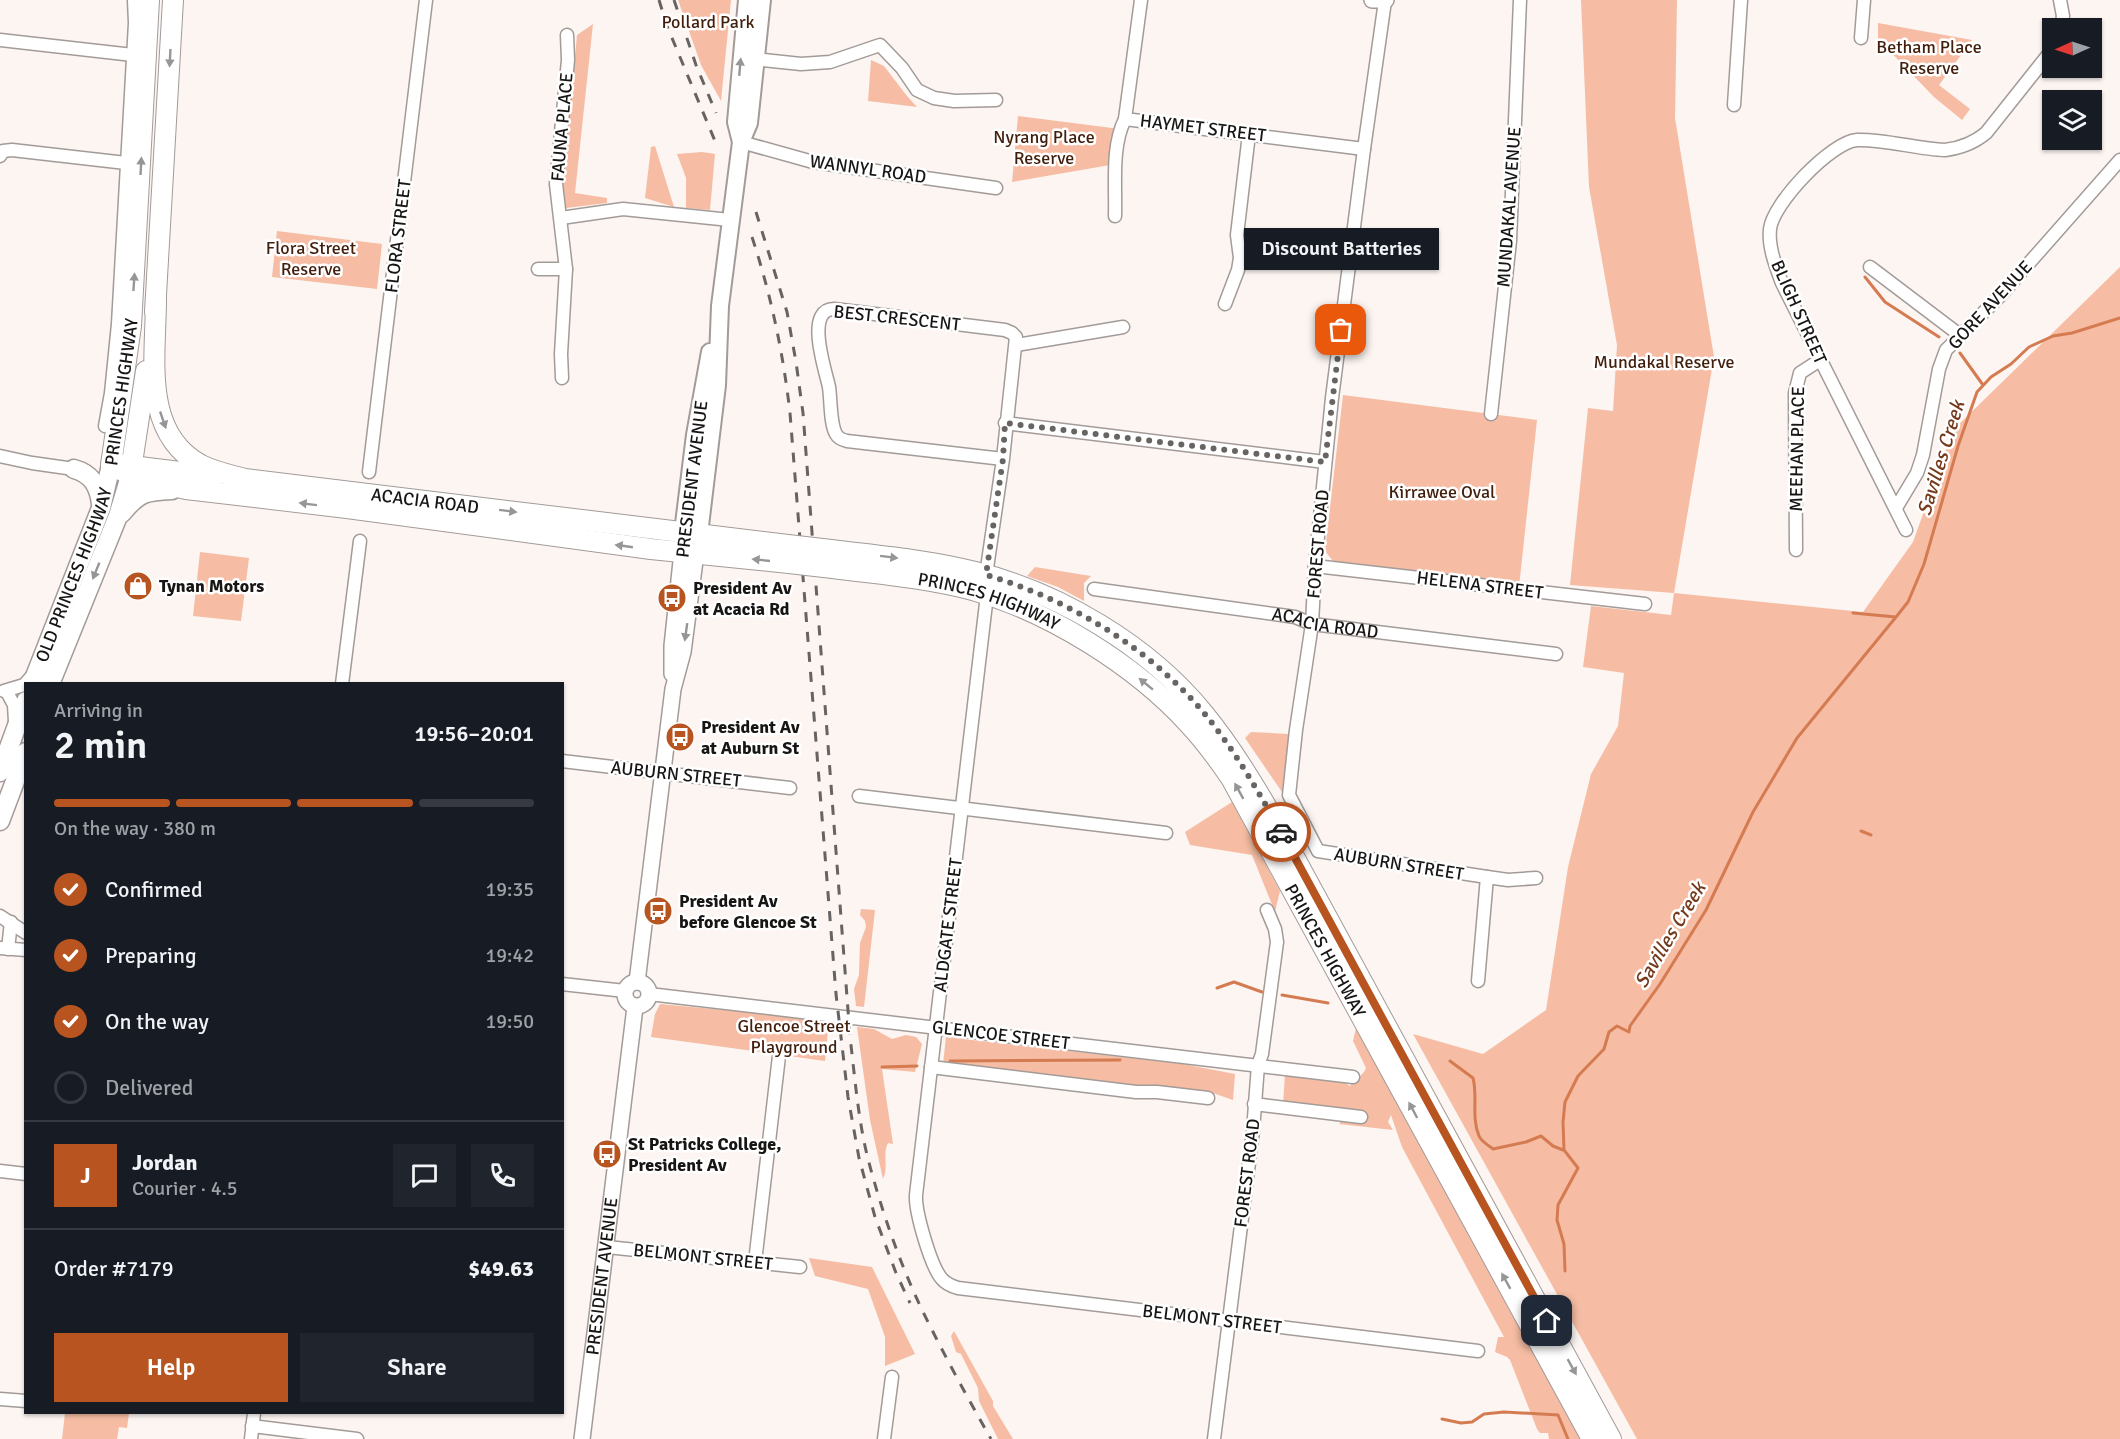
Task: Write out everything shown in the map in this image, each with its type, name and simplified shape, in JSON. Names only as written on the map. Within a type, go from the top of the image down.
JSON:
[{"type":"highway","name":"PRINCES HIGHWAY","points":[[111,465],[131,326],[149,0]]},
{"type":"highway","name":"PRINCES HIGHWAY","points":[[131,471],[156,299],[173,0]]},
{"type":"highway","name":"ACACIA ROAD","points":[[156,299],[156,391],[159,412],[165,428],[178,447],[196,462],[216,471],[245,479],[690,543]]},
{"type":"highway","points":[[111,465],[131,471],[245,479]]},
{"type":"highway","name":"ACACIA ROAD","points":[[131,471],[143,480],[186,489],[832,559]]},
{"type":"highway","name":"PRINCES HIGHWAY","points":[[832,559],[920,561],[986,575],[1054,600],[1120,639],[1154,665],[1203,712],[1250,778],[1298,863],[1611,1439]]},
{"type":"highway","name":"PRINCES HIGHWAY","points":[[832,559],[987,595],[1058,626],[1089,644],[1141,680],[1189,723],[1232,778],[1592,1439]]},
{"type":"main road","name":"PRESIDENT AVENUE","points":[[741,142],[736,122],[747,0]]},
{"type":"main road","name":"PRESIDENT AVENUE","points":[[690,543],[695,435],[720,306],[741,142],[749,123],[762,0]]},
{"type":"main road","name":"OLD PRINCES HIGHWAY","points":[[47,677],[101,508],[111,465]]},
{"type":"main road","points":[[74,469],[87,474],[94,481],[99,492],[101,508]]},
{"type":"main road","name":"OLD PRINCES HIGHWAY","points":[[47,677],[118,516],[131,471]]},
{"type":"main road","points":[[118,516],[132,500],[141,494],[186,489]]},
{"type":"main road","points":[[0,772],[24,706]]},
{"type":"main road","points":[[0,822],[24,757]]},
{"type":"street","name":"PRINCES HIGHWAY","points":[[105,426],[118,324],[134,0]]},
{"type":"street","name":"FLORA STREET","points":[[369,472],[426,0]]},
{"type":"street","name":"HAYMET STREET","points":[[1141,0],[1125,119],[1364,149]]},
{"type":"street","name":"FOREST ROAD","points":[[1296,730],[1312,624],[1325,462],[1381,0]]},
{"type":"street","name":"MUNDAKAL AVENUE","points":[[1491,414],[1509,241],[1520,0]]},
{"type":"street","points":[[1734,105],[1741,0]]},
{"type":"street","points":[[1861,38],[1864,0]]},
{"type":"street","points":[[2060,0],[2063,18]]},
{"type":"street","name":"FAUNA PLACE","points":[[562,378],[561,354],[566,269],[556,184],[568,60],[567,35]]},
{"type":"street","points":[[0,40],[133,55]]},
{"type":"street","points":[[754,59],[801,64],[830,62],[880,45],[902,68],[916,90],[934,98],[954,101],[996,100]]},
{"type":"street","name":"BLIGH STREET","points":[[1906,530],[1782,283],[1771,247],[1770,230],[1773,219],[1787,195],[1839,146],[1848,142],[1866,141],[1944,150],[1958,149],[1979,139],[2042,63]]},
{"type":"street","points":[[1115,216],[1116,164],[1120,129],[1125,119]]},
{"type":"street","points":[[1225,304],[1238,270],[1237,235],[1249,134]]},
{"type":"street","name":"WANNYL ROAD","points":[[741,142],[813,162],[996,188]]},
{"type":"street","points":[[2,153],[12,150],[126,163]]},
{"type":"street","name":"GORE AVENUE","points":[[1896,508],[1917,473],[1923,454],[1942,358],[1946,350],[2007,288],[2120,160]]},
{"type":"street","points":[[561,218],[622,209],[730,220]]},
{"type":"street","points":[[1870,267],[1961,336]]},
{"type":"street","points":[[538,269],[566,269]]},
{"type":"street","name":"BEST CRESCENT","points":[[1003,459],[848,441],[839,437],[835,430],[829,387],[822,362],[819,321],[825,311],[834,309],[1005,330],[1015,340]]},
{"type":"street","points":[[986,575],[1003,459],[1015,340],[1123,327]]},
{"type":"street","name":"MEEHAN PLACE","points":[[1796,550],[1795,393],[1800,373],[1820,360]]},
{"type":"street","points":[[1005,423],[1325,462]]},
{"type":"street","points":[[0,456],[74,469]]},
{"type":"street","points":[[342,682],[360,541]]},
{"type":"street","name":"PRESIDENT AVENUE","points":[[631,987],[673,689],[672,646],[690,543]]},
{"type":"street","name":"HELENA STREET","points":[[1315,566],[1645,604]]},
{"type":"street","name":"ACACIA ROAD","points":[[1094,589],[1294,617],[1312,624],[1556,654]]},
{"type":"street","name":"ALDGATE STREET","points":[[947,1284],[938,1273],[919,1220],[915,1200],[987,595]]},
{"type":"street","points":[[33,682],[47,677]]},
{"type":"street","points":[[4,691],[24,685]]},
{"type":"street","points":[[4,691],[24,694]]},
{"type":"street","points":[[4,691],[14,705],[16,728]]},
{"type":"street","name":"AUBURN STREET","points":[[1296,730],[1289,795],[1318,851],[1508,880],[1536,879]]},
{"type":"street","name":"AUBURN STREET","points":[[564,761],[790,788]]},
{"type":"street","points":[[859,796],[1166,833]]},
{"type":"street","points":[[1478,981],[1487,877]]},
{"type":"street","name":"FOREST ROAD","points":[[1215,1439],[1258,1065],[1262,1054],[1277,942],[1275,929],[1267,910]]},
{"type":"street","points":[[5,919],[24,932]]},
{"type":"street","points":[[5,919],[4,948],[24,950]]},
{"type":"street","points":[[564,984],[646,986],[649,994],[645,1003],[636,1007],[626,1000],[631,987]]},
{"type":"street","name":"GLENCOE STREET","points":[[649,994],[1353,1077]]},
{"type":"street","name":"PRESIDENT AVENUE","points":[[582,1439],[636,1007]]},
{"type":"street","points":[[755,1262],[780,1056]]},
{"type":"street","points":[[930,1067],[1136,1092],[1208,1098]]},
{"type":"street","points":[[1254,1104],[1360,1117]]},
{"type":"street","points":[[0,1171],[24,1174]]},
{"type":"street","name":"BELMONT STREET","points":[[607,1247],[800,1267]]},
{"type":"street","name":"BELMONT STREET","points":[[947,1284],[958,1288],[1478,1351]]},
{"type":"street","points":[[884,1439],[892,1377]]},
{"type":"street","points":[[0,1399],[24,1401]]},
{"type":"street","points":[[254,1414],[251,1432],[357,1439]]},
{"type":"green space","name":"Pollard Park","points":[[678,0],[731,0],[721,101],[701,65]]},
{"type":"green space","name":"Mundakal Reserve","points":[[1581,0],[1677,0],[1675,118],[1714,357],[1674,593],[1570,585],[1588,408],[1613,411],[1617,345],[1589,187]]},
{"type":"green space","name":"Betham Place Reserve","points":[[1878,23],[1972,40],[1939,85],[1970,109],[1962,120],[1934,97],[1878,39]]},
{"type":"green space","points":[[593,24],[575,193],[607,198],[607,203],[566,208],[563,182],[577,35]]},
{"type":"green space","points":[[871,60],[884,66],[917,107],[868,101]]},
{"type":"green space","name":"Nyrang Place Reserve","points":[[1018,116],[1120,129],[1116,164],[1012,182]]},
{"type":"green space","points":[[655,146],[674,207],[645,198],[651,147]]},
{"type":"green space","points":[[702,152],[715,154],[710,210],[686,208],[686,178],[677,154]]},
{"type":"green space","name":"Flora Street Reserve","points":[[277,231],[382,244],[377,289],[272,277]]},
{"type":"green space","points":[[2120,267],[2120,1439],[1637,1439],[1413,1034],[1483,1054],[1546,1010],[1568,867],[1591,774],[1618,726],[1624,673],[1583,667],[1591,606],[1671,615],[1674,593],[1863,612],[1913,542],[1953,430]]},
{"type":"green space","name":"Kirrawee Oval","points":[[1343,395],[1537,420],[1519,587],[1333,561],[1325,551]]},
{"type":"green space","points":[[200,552],[249,558],[241,621],[193,616]]},
{"type":"green space","points":[[1035,567],[1091,576],[1084,583],[1084,601],[1058,587],[1027,576]]},
{"type":"green space","points":[[1251,732],[1289,734],[1284,795],[1245,738]]},
{"type":"green space","points":[[1232,802],[1280,891],[1275,912],[1252,855],[1190,845],[1185,832]]},
{"type":"green space","points":[[861,909],[875,910],[864,1007],[856,1006],[854,989],[859,975],[860,943],[866,927],[860,915]]},
{"type":"green space","name":"Glencoe Street Playground","points":[[660,1004],[829,1020],[825,1061],[651,1037],[655,1014]]},
{"type":"green space","points":[[1357,1024],[1581,1439],[1549,1439],[1548,1433],[1540,1433],[1537,1429],[1510,1360],[1495,1352],[1498,1337],[1504,1337],[1402,1147],[1391,1115],[1388,1122],[1393,1130],[1339,1124],[1344,1118],[1368,1121],[1365,1116],[1283,1104],[1285,1074],[1339,1079],[1350,1086],[1362,1074],[1366,1068],[1353,1041]]},
{"type":"green space","points":[[857,1027],[874,1029],[892,1039],[906,1035],[916,1037],[922,1044],[915,1072],[882,1069],[893,1144],[888,1143],[886,1147],[883,1179],[870,1120]]},
{"type":"green space","points":[[946,1037],[1183,1064],[1235,1074],[1233,1100],[1204,1090],[1181,1090],[943,1064]]},
{"type":"green space","points":[[809,1258],[872,1267],[915,1354],[885,1366],[885,1337],[868,1289],[815,1276]]},
{"type":"green space","points":[[954,1331],[1013,1439],[998,1439],[979,1401],[978,1388],[961,1354],[956,1352],[951,1336]]},
{"type":"green space","points":[[65,1414],[129,1414],[127,1428],[119,1427],[117,1439],[62,1439]]},
{"type":"waterway","points":[[1865,277],[1885,302],[1939,337]]},
{"type":"waterway","name":"Savilles Creek","points":[[1853,613],[1896,617],[1908,602],[1924,564],[1958,446],[1977,392],[1991,377],[2011,364],[2029,347],[2053,336],[2072,333],[2120,318]]},
{"type":"waterway","points":[[1960,353],[1983,385]]},
{"type":"waterway","name":"Savilles Creek","points":[[1565,1271],[1564,1244],[1557,1220],[1558,1205],[1578,1168],[1564,1150],[1563,1122],[1565,1102],[1578,1076],[1604,1049],[1609,1032],[1617,1026],[1629,1032],[1630,1026],[1660,984],[1706,910],[1753,812],[1797,738],[1896,617]]},
{"type":"waterway","points":[[1861,831],[1871,835]]},
{"type":"waterway","points":[[1217,988],[1234,982],[1262,992]]},
{"type":"waterway","points":[[1282,995],[1328,1003]]},
{"type":"waterway","points":[[950,1061],[1120,1060]]},
{"type":"waterway","points":[[1450,1061],[1473,1078],[1477,1129],[1480,1138],[1485,1143],[1493,1149],[1526,1142],[1541,1136],[1553,1146],[1563,1150]]},
{"type":"waterway","points":[[882,1067],[917,1066]]},
{"type":"waterway","points":[[1442,1419],[1461,1423],[1472,1422],[1484,1414],[1504,1412],[1558,1415],[1568,1439]]},
{"type":"railway","points":[[659,0],[667,26],[715,141]]},
{"type":"railway","points":[[674,0],[696,65],[716,113]]},
{"type":"railway","points":[[756,212],[787,312],[803,413],[850,1037],[865,1144],[887,1223],[902,1265],[920,1306],[991,1439]]},
{"type":"railway","points":[[752,237],[776,324],[790,413],[836,994],[848,1097],[859,1158],[875,1217],[910,1303]]},
{"type":"way so far","points":[[1281,832],[1250,778],[1203,712],[1154,665],[1104,628],[1068,607],[1015,584],[986,575],[1003,459],[1005,423],[1325,462],[1341,330]]},
{"type":"place","name":"Discount Batteries","points":[[1341,330]]},
{"type":"place","name":"Tynan Motors","points":[[138,586]]},
{"type":"place","name":"President Av at Acacia Rd","points":[[672,598]]},
{"type":"place","name":"President Av at Auburn St","points":[[680,737]]},
{"type":"place","name":"President Av before Glencoe St","points":[[658,911]]},
{"type":"place","name":"St Patricks College, President Av","points":[[607,1154]]},
{"type":"route","points":[[1281,832],[1547,1321]]}]
